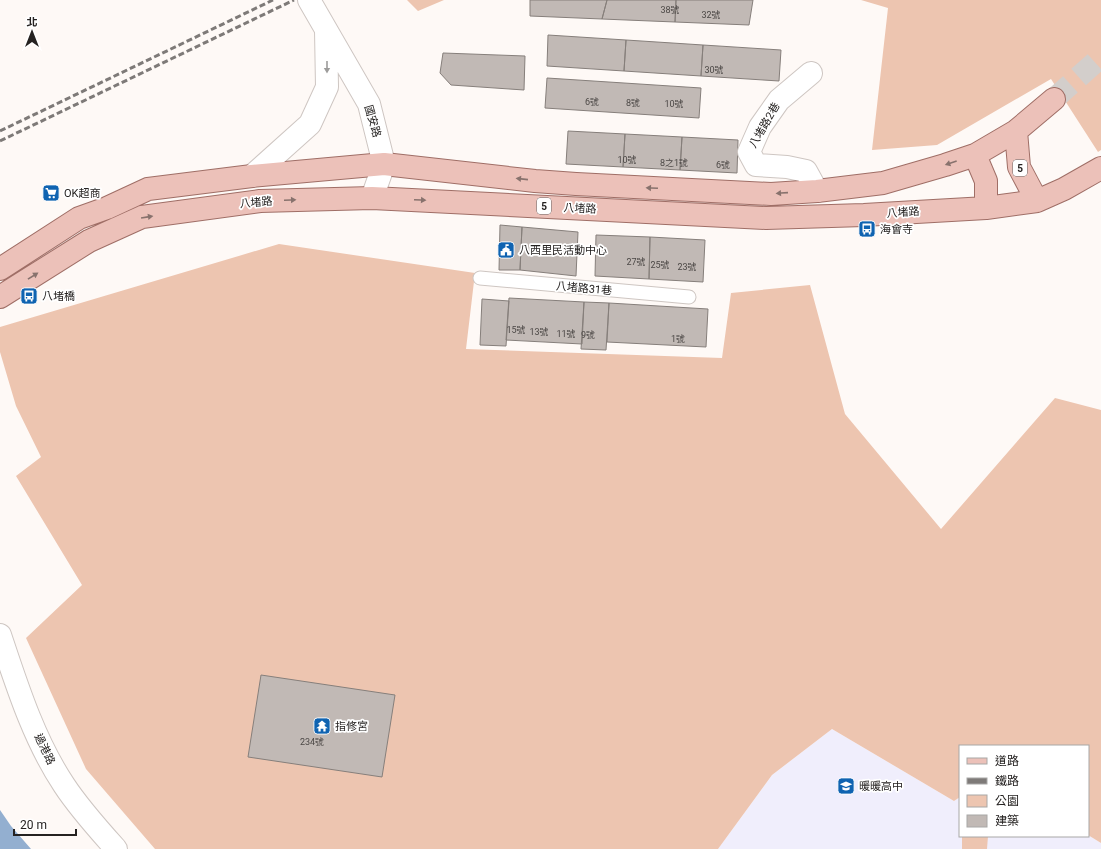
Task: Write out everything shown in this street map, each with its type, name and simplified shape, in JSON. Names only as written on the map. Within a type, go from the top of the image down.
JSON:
[{"type":"main road","name":"5","points":[[0,270],[79,218],[107,208],[148,189],[252,176],[384,164],[535,181],[576,184],[771,194],[817,191],[883,183],[975,155],[1016,131],[1054,99]]},
{"type":"main road","name":"5","points":[[1016,131],[1019,167],[1037,201]]},
{"type":"main road","points":[[975,155],[986,181],[986,208]]},
{"type":"main road","name":"八堵路","points":[[0,297],[89,241],[142,217],[260,201],[372,198],[766,218],[864,215],[986,208],[1037,201],[1064,189],[1101,168]]},
{"type":"street","name":"國安路","points":[[310,0],[369,104],[384,164]]},
{"type":"street","points":[[252,176],[310,124],[327,87],[326,28]]},
{"type":"street","name":"八堵路2巷","points":[[810,73],[779,100],[760,127],[748,152],[756,165],[787,167],[806,171],[817,191]]},
{"type":"street","points":[[372,198],[384,164]]},
{"type":"street","name":"過港路","points":[[0,635],[15,679],[40,743],[53,767],[65,786],[95,826],[116,849]]},
{"type":"lane","name":"八堵路31巷","points":[[480,278],[689,297]]},
{"type":"shaded area","name":"暖暖高中","points":[[832,729],[954,801],[959,798],[959,837],[1089,837],[1089,836],[1101,843],[1101,849],[718,849],[772,775]]},
{"type":"green space","points":[[407,0],[444,0],[418,11]]},
{"type":"green space","points":[[861,0],[1101,0],[1101,150],[1098,152],[1051,79],[937,145],[872,150],[888,8]]},
{"type":"green space","points":[[279,244],[475,273],[466,349],[722,358],[731,293],[810,285],[845,414],[941,529],[1055,398],[1101,410],[1101,843],[1089,836],[1089,745],[959,745],[959,798],[954,801],[832,729],[772,775],[718,849],[155,849],[86,769],[26,638],[82,585],[16,476],[41,457],[16,406],[0,352],[0,327]]},
{"type":"green space","points":[[962,837],[988,837],[987,849],[962,849]]},
{"type":"water","points":[[0,810],[11,826],[31,849],[0,849]]},
{"type":"building","points":[[530,0],[607,0],[602,19],[530,16]]},
{"type":"building","points":[[607,0],[676,0],[675,22],[602,19]]},
{"type":"building","points":[[676,0],[753,0],[749,25],[675,22]]},
{"type":"building","points":[[548,35],[626,40],[624,71],[547,66]]},
{"type":"building","points":[[626,40],[703,45],[701,76],[624,71]]},
{"type":"building","points":[[703,45],[781,50],[779,81],[701,76]]},
{"type":"building","points":[[443,53],[525,56],[524,90],[451,85],[440,73]]},
{"type":"building","points":[[547,78],[701,88],[699,118],[545,108]]},
{"type":"building","points":[[568,131],[625,134],[623,167],[566,164]]},
{"type":"building","points":[[625,134],[682,137],[680,170],[623,167]]},
{"type":"building","points":[[682,137],[738,140],[737,173],[680,170]]},
{"type":"building","points":[[500,225],[522,227],[520,270],[499,270]]},
{"type":"building","points":[[522,227],[578,232],[576,276],[520,270]]},
{"type":"building","points":[[596,235],[650,237],[649,279],[595,276]]},
{"type":"building","points":[[650,237],[705,240],[703,282],[649,279]]},
{"type":"building","points":[[509,298],[584,302],[582,344],[506,340]]},
{"type":"building","points":[[482,299],[509,301],[506,346],[480,345]]},
{"type":"building","points":[[584,302],[609,303],[606,350],[581,349]]},
{"type":"building","points":[[609,303],[708,309],[706,347],[607,342]]},
{"type":"building","name":"指修宮","points":[[261,675],[395,695],[382,777],[248,757]]},
{"type":"tunnel","points":[[1054,99],[1101,57]]},
{"type":"railway","points":[[0,131],[273,0]]},
{"type":"railway","points":[[0,141],[294,0]]},
{"type":"place","name":"OK超商","points":[[51,193]]},
{"type":"place","name":"海會寺","points":[[867,229]]},
{"type":"place","name":"八西里民活動中心","points":[[506,250]]},
{"type":"place","name":"八堵橋","points":[[29,296]]},
{"type":"place","name":"指修宮","points":[[322,726]]},
{"type":"place","name":"暖暖高中","points":[[846,786]]}]
